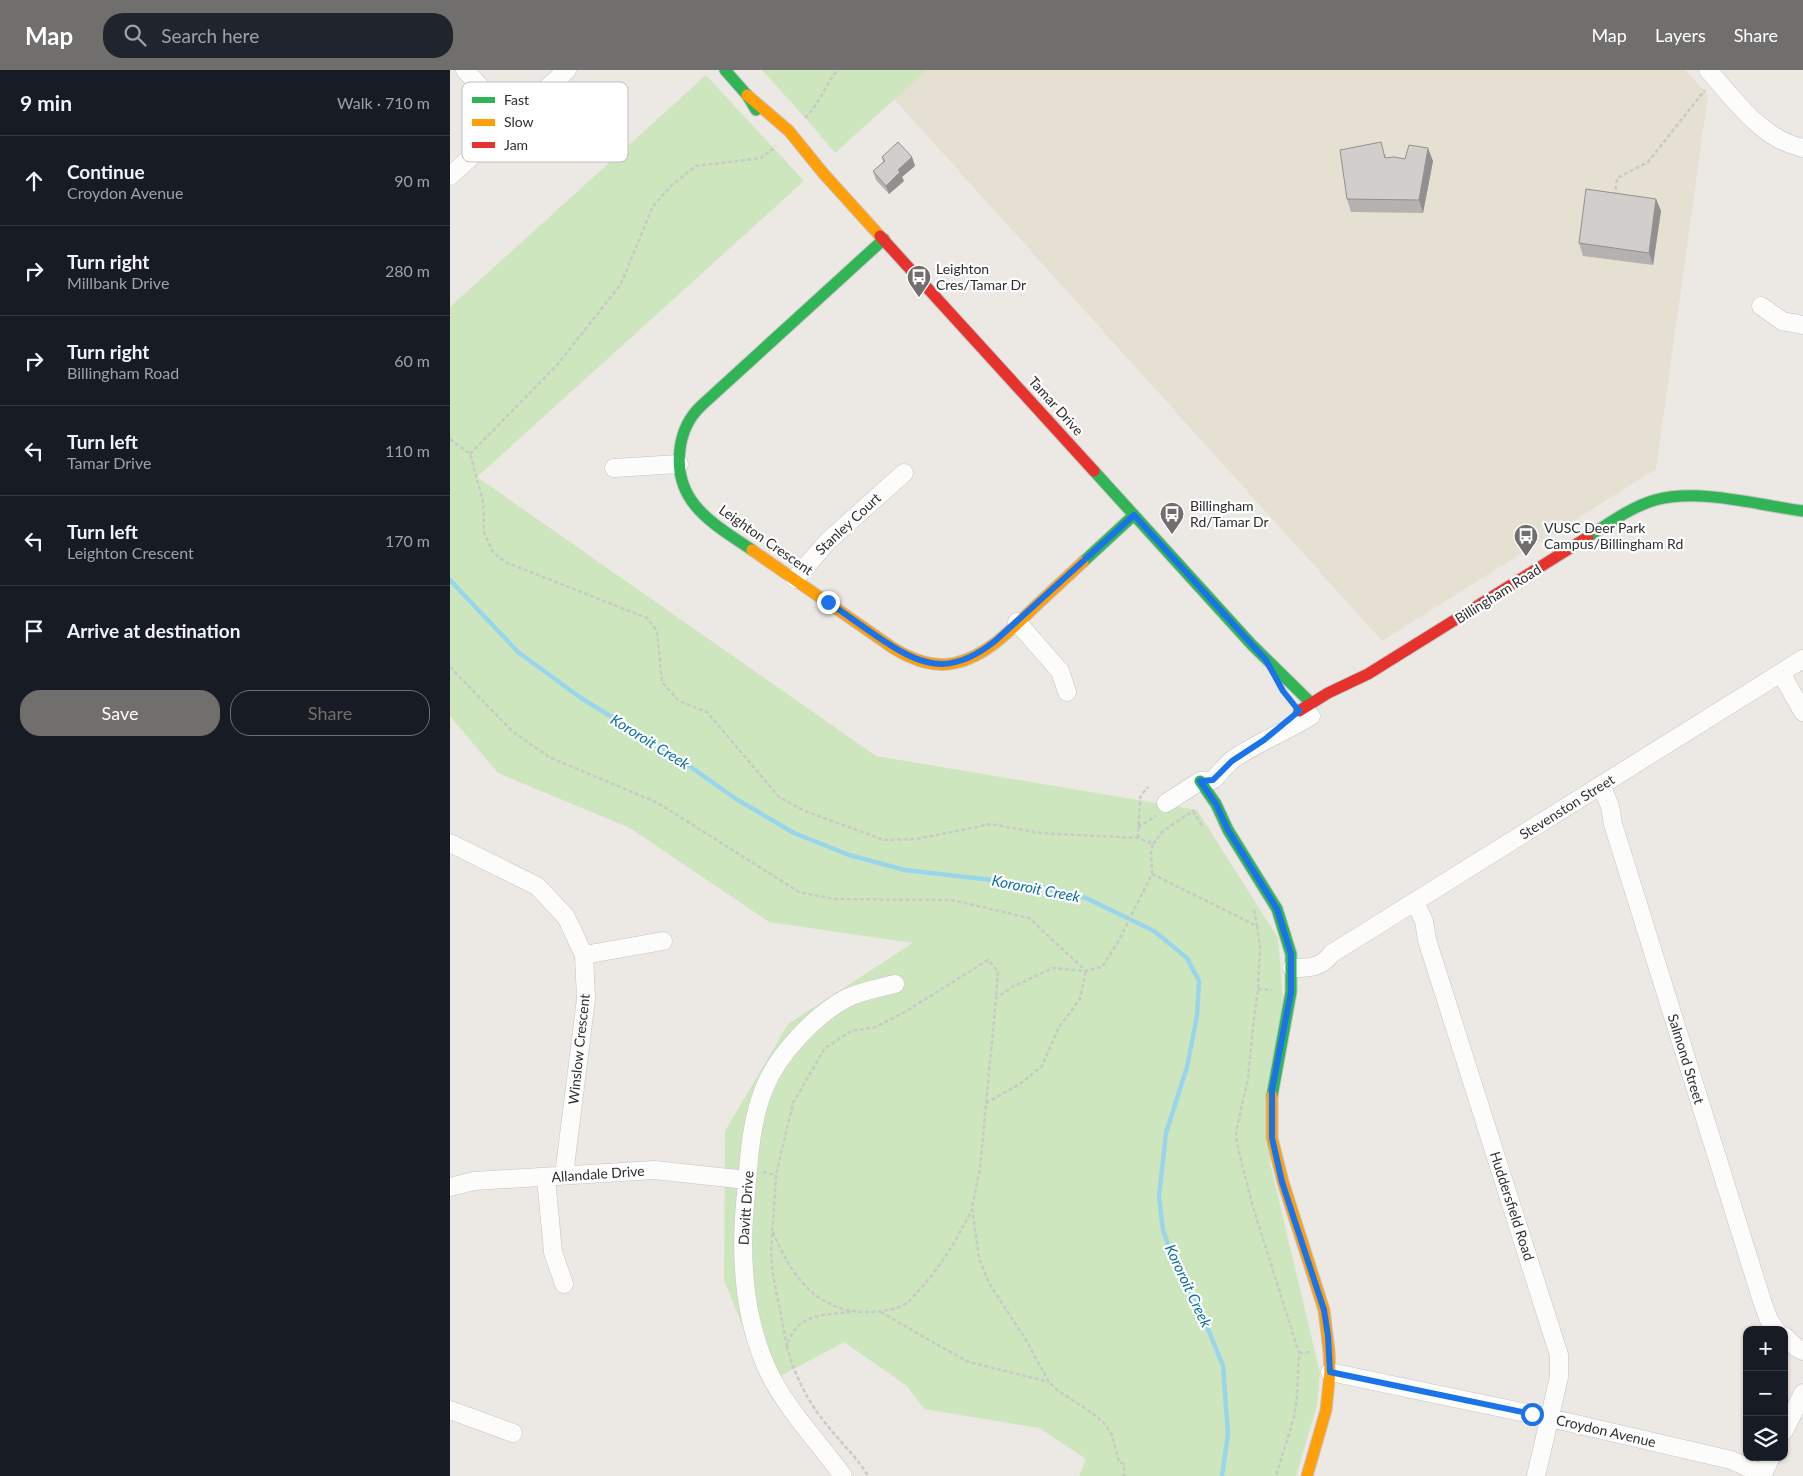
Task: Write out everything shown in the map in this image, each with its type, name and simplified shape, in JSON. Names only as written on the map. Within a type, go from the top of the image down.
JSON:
[{"type":"street","points":[[465,70],[476,82]]},
{"type":"street","points":[[555,82],[568,70]]},
{"type":"street","name":"Tamar Drive","points":[[725,70],[747,95],[770,131]]},
{"type":"street","points":[[1708,70],[1768,133],[1789,145],[1803,148]]},
{"type":"street","name":"Tamar Drive","points":[[747,95],[774,115],[807,149],[823,174],[1266,660],[1293,684],[1299,705]]},
{"type":"street","name":"Tamar Drive","points":[[781,142],[800,159],[823,174]]},
{"type":"street","points":[[450,176],[466,162]]},
{"type":"street","name":"Leighton Crescent","points":[[884,239],[697,409],[688,422],[680,448],[679,464],[684,488],[691,501],[700,511],[712,522],[893,648],[915,660],[927,663],[954,663],[968,659],[982,651],[1017,622],[1134,515]]},
{"type":"street","points":[[1761,306],[1782,321],[1803,324]]},
{"type":"street","points":[[614,468],[679,464]]},
{"type":"street","name":"Stanley Court","points":[[795,579],[828,541],[904,472]]},
{"type":"street","name":"Billingham Road","points":[[1166,803],[1196,784],[1207,769],[1232,761],[1264,740],[1296,726],[1299,705],[1368,674],[1619,517],[1647,504],[1659,499],[1686,496],[1803,511]]},
{"type":"street","points":[[1017,622],[1060,672],[1067,692]]},
{"type":"street","name":"Stevenston Street","points":[[1292,961],[1331,954],[1803,659]]},
{"type":"street","name":"Tamar Drive","points":[[1266,660],[1299,705]]},
{"type":"street","points":[[1781,673],[1803,712]]},
{"type":"street","points":[[1196,784],[1204,804],[1228,830],[1277,909],[1292,961],[1291,992],[1272,1090],[1272,1138],[1282,1182],[1324,1310],[1329,1342],[1330,1372],[1326,1410],[1307,1476]]},
{"type":"street","name":"Salmond Street","points":[[1594,790],[1613,824],[1762,1301],[1769,1320],[1776,1326]]},
{"type":"street","name":"Winslow Crescent","points":[[450,843],[537,886],[566,917],[584,955],[586,999],[564,1175]]},
{"type":"street","name":"Huddersfield Road","points":[[1407,907],[1427,940],[1559,1355],[1559,1377],[1536,1476]]},
{"type":"street","points":[[584,955],[663,941]]},
{"type":"street","name":"Davitt Drive","points":[[840,1475],[781,1393],[766,1365],[758,1344],[746,1291],[742,1261],[742,1229],[747,1180],[753,1133],[764,1088],[789,1049],[803,1031],[826,1012],[848,998],[895,984]]},
{"type":"street","name":"Allandale Drive","points":[[450,1187],[474,1182],[654,1170],[747,1180]]},
{"type":"street","points":[[546,1178],[553,1252],[564,1284]]},
{"type":"street","name":"Salmond Street","points":[[1788,1337],[1797,1348],[1803,1351]]},
{"type":"street","name":"Croydon Avenue","points":[[1330,1372],[1550,1418],[1731,1460],[1763,1475]]},
{"type":"street","points":[[1788,1423],[1803,1393]]},
{"type":"street","points":[[450,1410],[513,1433]]},
{"type":"street","points":[[1763,1475],[1769,1461]]},
{"type":"path","points":[[791,132],[813,110],[837,70]]},
{"type":"path","points":[[1614,205],[1617,178],[1648,162],[1706,89]]},
{"type":"path","points":[[470,454],[557,365],[621,284],[653,206],[673,184],[696,166],[760,158],[781,142]]},
{"type":"path","points":[[450,439],[470,454],[483,501],[484,532],[493,552],[505,562],[647,618],[657,631],[662,682],[679,701],[707,712],[779,797],[805,812],[884,840],[916,839],[991,824],[1040,833],[1138,838],[1154,844]]},
{"type":"path","points":[[450,667],[513,732],[549,757],[658,803],[799,892],[834,899],[952,900],[1029,918],[1086,971]]},
{"type":"path","points":[[1138,838],[1141,795],[1148,787]]},
{"type":"path","points":[[1138,827],[1162,812],[1166,803]]},
{"type":"path","points":[[996,998],[1014,986],[1054,968],[1086,971],[1102,967],[1118,942],[1152,874],[1151,851],[1154,844],[1163,831],[1200,806]]},
{"type":"path","points":[[787,1346],[790,1335],[795,1327],[804,1321],[851,1312],[881,1312],[907,1303],[932,1276],[955,1244],[972,1208],[980,1168],[998,971],[988,960],[910,1010],[876,1027],[851,1031],[825,1048],[793,1102],[776,1175],[771,1252],[787,1346],[796,1374],[813,1406],[868,1476]]},
{"type":"path","points":[[986,1103],[1020,1084],[1042,1066],[1059,1027],[1080,999],[1086,971]]},
{"type":"path","points":[[972,1208],[979,1258],[989,1283],[1026,1340],[1049,1382],[1104,1423],[1112,1435],[1119,1462],[1124,1464],[1124,1476]]},
{"type":"path","points":[[772,1230],[790,1269],[802,1283],[814,1295],[832,1305],[851,1312]]},
{"type":"path","points":[[881,1312],[969,1362],[1049,1382]]},
{"type":"shaded area","points":[[927,70],[1685,70],[1708,95],[1656,469],[1382,641],[894,99]]},
{"type":"green space","points":[[762,70],[927,70],[835,153]]},
{"type":"green space","points":[[706,75],[804,181],[477,477],[876,756],[1197,810],[1278,938],[1283,998],[1270,1163],[1320,1373],[1317,1405],[1296,1476],[1079,1476],[1086,1459],[1039,1428],[924,1409],[907,1386],[844,1342],[766,1384],[724,1280],[725,1131],[788,1024],[913,943],[769,922],[630,828],[498,773],[450,716],[450,307],[610,162],[628,162],[628,146]]},
{"type":"building","points":[[898,142],[912,157],[898,170],[900,172],[886,186],[873,171],[885,161],[882,157]]},
{"type":"building","points":[[1381,142],[1385,158],[1405,159],[1409,145],[1428,148],[1419,200],[1347,199],[1340,150]]},
{"type":"building","points":[[1586,189],[1656,199],[1649,253],[1579,243]]},
{"type":"waterway","name":"Kororoit Creek","points":[[450,580],[518,652],[581,698],[671,753],[736,799],[794,833],[849,855],[905,870],[1026,884],[1084,897],[1154,931],[1187,958],[1199,981],[1197,1016],[1187,1067],[1166,1133],[1159,1196],[1163,1230],[1177,1269],[1204,1319],[1223,1366],[1228,1434],[1222,1476]]},
{"type":"traffic: fast","points":[[725,70],[747,95],[756,110]]},
{"type":"traffic: fast","points":[[752,550],[711,521],[690,498],[683,484],[680,468],[680,449],[684,431],[693,415],[702,405],[884,239]]},
{"type":"traffic: fast","points":[[1094,471],[1252,645],[1311,703]]},
{"type":"traffic: fast","points":[[1588,537],[1637,507],[1655,500],[1672,497],[1691,496],[1729,499],[1803,511]]},
{"type":"traffic: fast","points":[[1083,562],[1134,515]]},
{"type":"traffic: fast","points":[[1200,781],[1216,804],[1228,830],[1277,909],[1291,954],[1291,992],[1272,1096]]},
{"type":"traffic: slow","points":[[747,95],[789,131],[823,173],[880,236]]},
{"type":"traffic: slow","points":[[752,550],[893,648],[922,662],[939,664],[955,663],[967,659],[991,646],[1012,629],[1083,562]]},
{"type":"traffic: slow","points":[[1272,1096],[1272,1138],[1283,1182],[1324,1310],[1329,1351],[1330,1372],[1326,1410],[1307,1476]]},
{"type":"traffic: jam","points":[[880,236],[1094,471]]},
{"type":"traffic: jam","points":[[1299,711],[1328,693],[1368,674],[1588,537]]},
{"type":"place","name":"Leighton Cres/Tamar Dr","points":[[919,298]]},
{"type":"place","name":"Billingham Rd/Tamar Dr","points":[[1172,535]]},
{"type":"place","name":"VUSC Deer Park Campus/Billingham Rd","points":[[1526,557]]},
{"type":"route","points":[[828,602],[893,648],[915,660],[940,664],[954,663],[968,659],[995,641],[1134,515],[1266,660],[1283,691],[1299,711],[1264,740],[1232,761],[1213,780],[1200,781],[1216,804],[1228,830],[1277,909],[1291,954],[1291,992],[1272,1090],[1272,1138],[1282,1182],[1324,1310],[1330,1351],[1330,1372],[1532,1414]]}]
